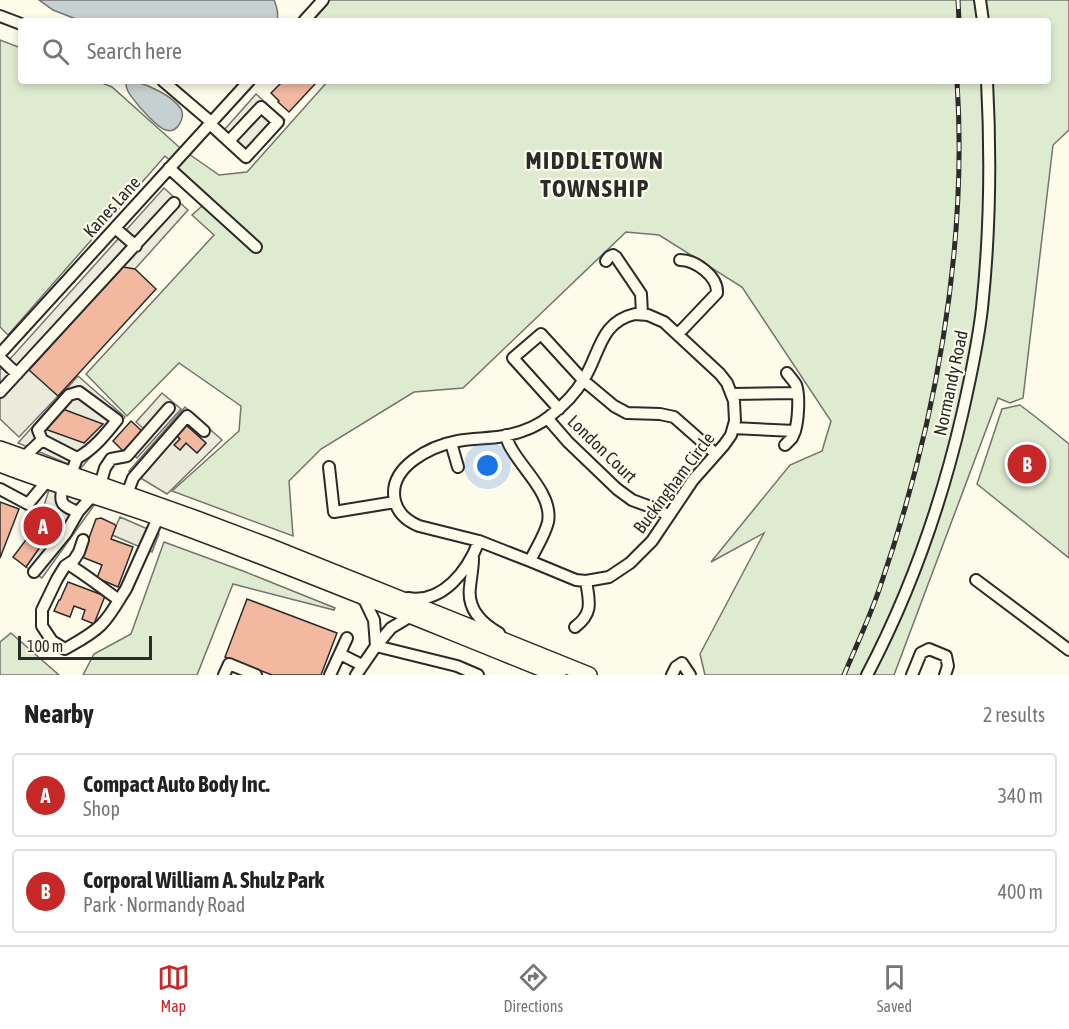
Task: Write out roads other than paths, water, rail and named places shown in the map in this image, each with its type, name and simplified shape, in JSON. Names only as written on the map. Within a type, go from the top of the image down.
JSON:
[{"type":"highway","points":[[0,449],[158,518],[558,675]]},
{"type":"highway","points":[[0,464],[47,481],[67,480]]},
{"type":"highway","points":[[96,490],[128,494],[260,543],[589,675]]},
{"type":"highway","points":[[501,652],[536,675]]},
{"type":"street","points":[[307,18],[323,0]]},
{"type":"street","points":[[980,0],[982,18]]},
{"type":"street","points":[[0,16],[18,23]]},
{"type":"street","points":[[167,84],[246,157],[278,122],[261,106],[229,141]]},
{"type":"street","name":"Kanes Lane","points":[[0,356],[246,84]]},
{"type":"street","name":"Normandy Road","points":[[867,675],[890,630],[924,545],[948,470],[969,387],[982,310],[987,260],[990,147],[987,84]]},
{"type":"street","points":[[169,168],[256,247]]},
{"type":"street","points":[[0,392],[174,203]]},
{"type":"street","points":[[115,228],[136,246]]},
{"type":"street","points":[[606,261],[609,256],[616,257],[641,294],[642,314]]},
{"type":"street","points":[[678,334],[717,293],[714,280],[707,273],[692,262],[680,260]]},
{"type":"street","points":[[575,627],[586,616],[590,606],[586,581],[566,576],[479,541],[410,522],[398,511],[395,502],[395,485],[402,471],[422,455],[436,448],[451,443],[506,435],[524,430],[548,418],[584,380],[603,338],[613,325],[626,316],[642,314],[664,322],[720,374],[733,394],[797,393]]},
{"type":"street","points":[[559,409],[513,358],[541,334],[584,380],[614,406],[627,412],[674,417],[716,454]]},
{"type":"street","points":[[0,356],[17,374]]},
{"type":"street","points":[[785,445],[792,438],[797,426],[796,387],[787,373]]},
{"type":"street","points":[[77,458],[42,440],[38,430],[69,395],[79,392],[117,420],[85,454],[77,458],[67,480],[60,498],[65,507],[78,512]]},
{"type":"street","name":"Buckingham Circle","points":[[586,581],[609,577],[623,568],[652,541],[693,480],[731,435],[735,410],[733,394]]},
{"type":"street","points":[[34,572],[96,490],[111,459],[127,456],[169,408]]},
{"type":"street","points":[[128,494],[133,478],[187,416],[204,431]]},
{"type":"street","name":"London Court","points":[[548,418],[568,442],[617,489],[632,500],[669,516]]},
{"type":"street","points":[[733,428],[795,431]]},
{"type":"street","points":[[506,435],[510,447],[539,489],[548,507],[547,525],[530,561]]},
{"type":"street","points":[[23,458],[42,440]]},
{"type":"street","points":[[451,443],[458,467]]},
{"type":"street","points":[[329,467],[334,512],[395,502]]},
{"type":"street","points":[[0,489],[28,504],[47,481]]},
{"type":"street","points":[[82,540],[79,552],[74,560],[65,566],[42,610],[42,626],[52,642],[65,649],[101,625],[119,600],[158,518]]},
{"type":"street","points":[[385,593],[416,600],[436,596],[456,580],[473,558],[479,541]]},
{"type":"street","points":[[473,558],[469,593],[473,610],[488,627],[525,649]]},
{"type":"street","points":[[68,564],[119,600]]},
{"type":"street","points":[[975,580],[1069,650]]},
{"type":"street","points":[[363,597],[374,620],[375,646]]},
{"type":"street","points":[[340,654],[359,670],[375,646],[391,628],[411,616]]},
{"type":"street","points":[[330,675],[347,638]]},
{"type":"street","points":[[375,646],[457,666],[478,675]]},
{"type":"street","points":[[912,675],[921,653],[929,649],[946,656],[948,666],[945,675]]},
{"type":"street","points":[[672,675],[682,663],[690,675]]},
{"type":"street","points":[[224,675],[229,664],[256,675]]},
{"type":"railway","points":[[958,0],[959,18]]},
{"type":"railway","points":[[844,675],[876,598],[900,526],[931,401],[952,273],[959,144],[957,84]]},
{"type":"place","name":"Corporal William A. Shulz Park","points":[[1027,464]]},
{"type":"place","name":"Compact Auto Body Inc.","points":[[43,526]]},
{"type":"district","name":"MIDDLETOWN TOWNSHIP","points":[[595,175]]}]
